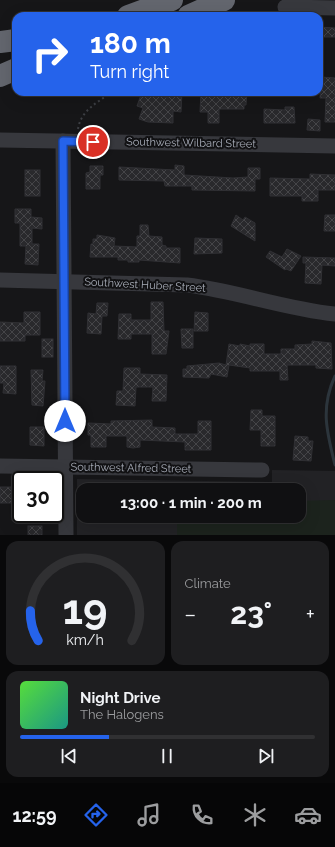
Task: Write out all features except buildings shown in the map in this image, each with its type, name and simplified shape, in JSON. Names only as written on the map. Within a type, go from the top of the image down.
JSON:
[{"type":"highway","points":[[139,12],[172,0]]},
{"type":"highway","points":[[197,12],[224,0]]},
{"type":"highway","points":[[0,64],[12,63]]},
{"type":"highway","points":[[0,76],[12,71]]},
{"type":"street","points":[[286,7],[335,8]]},
{"type":"street","name":"Southwest Wilbard Street","points":[[0,140],[335,146]]},
{"type":"street","points":[[66,535],[64,281],[71,141]]},
{"type":"street","name":"Southwest Huber Street","points":[[0,280],[200,286],[302,309],[335,314]]},
{"type":"street","name":"Southwest Alfred Street","points":[[0,466],[262,470]]},
{"type":"path","points":[[71,141],[82,116],[89,108],[106,96]]},
{"type":"shaded area","points":[[272,470],[335,471],[335,535],[77,535],[77,523],[306,523],[306,483],[77,483],[77,479],[272,482]]},
{"type":"shaded area","points":[[335,500],[335,535],[177,535],[177,523],[306,523],[306,501]]},
{"type":"waterway","points":[[335,376],[330,388],[326,410],[326,420],[335,465]]},
{"type":"route","points":[[65,421],[63,141],[93,142]]}]
